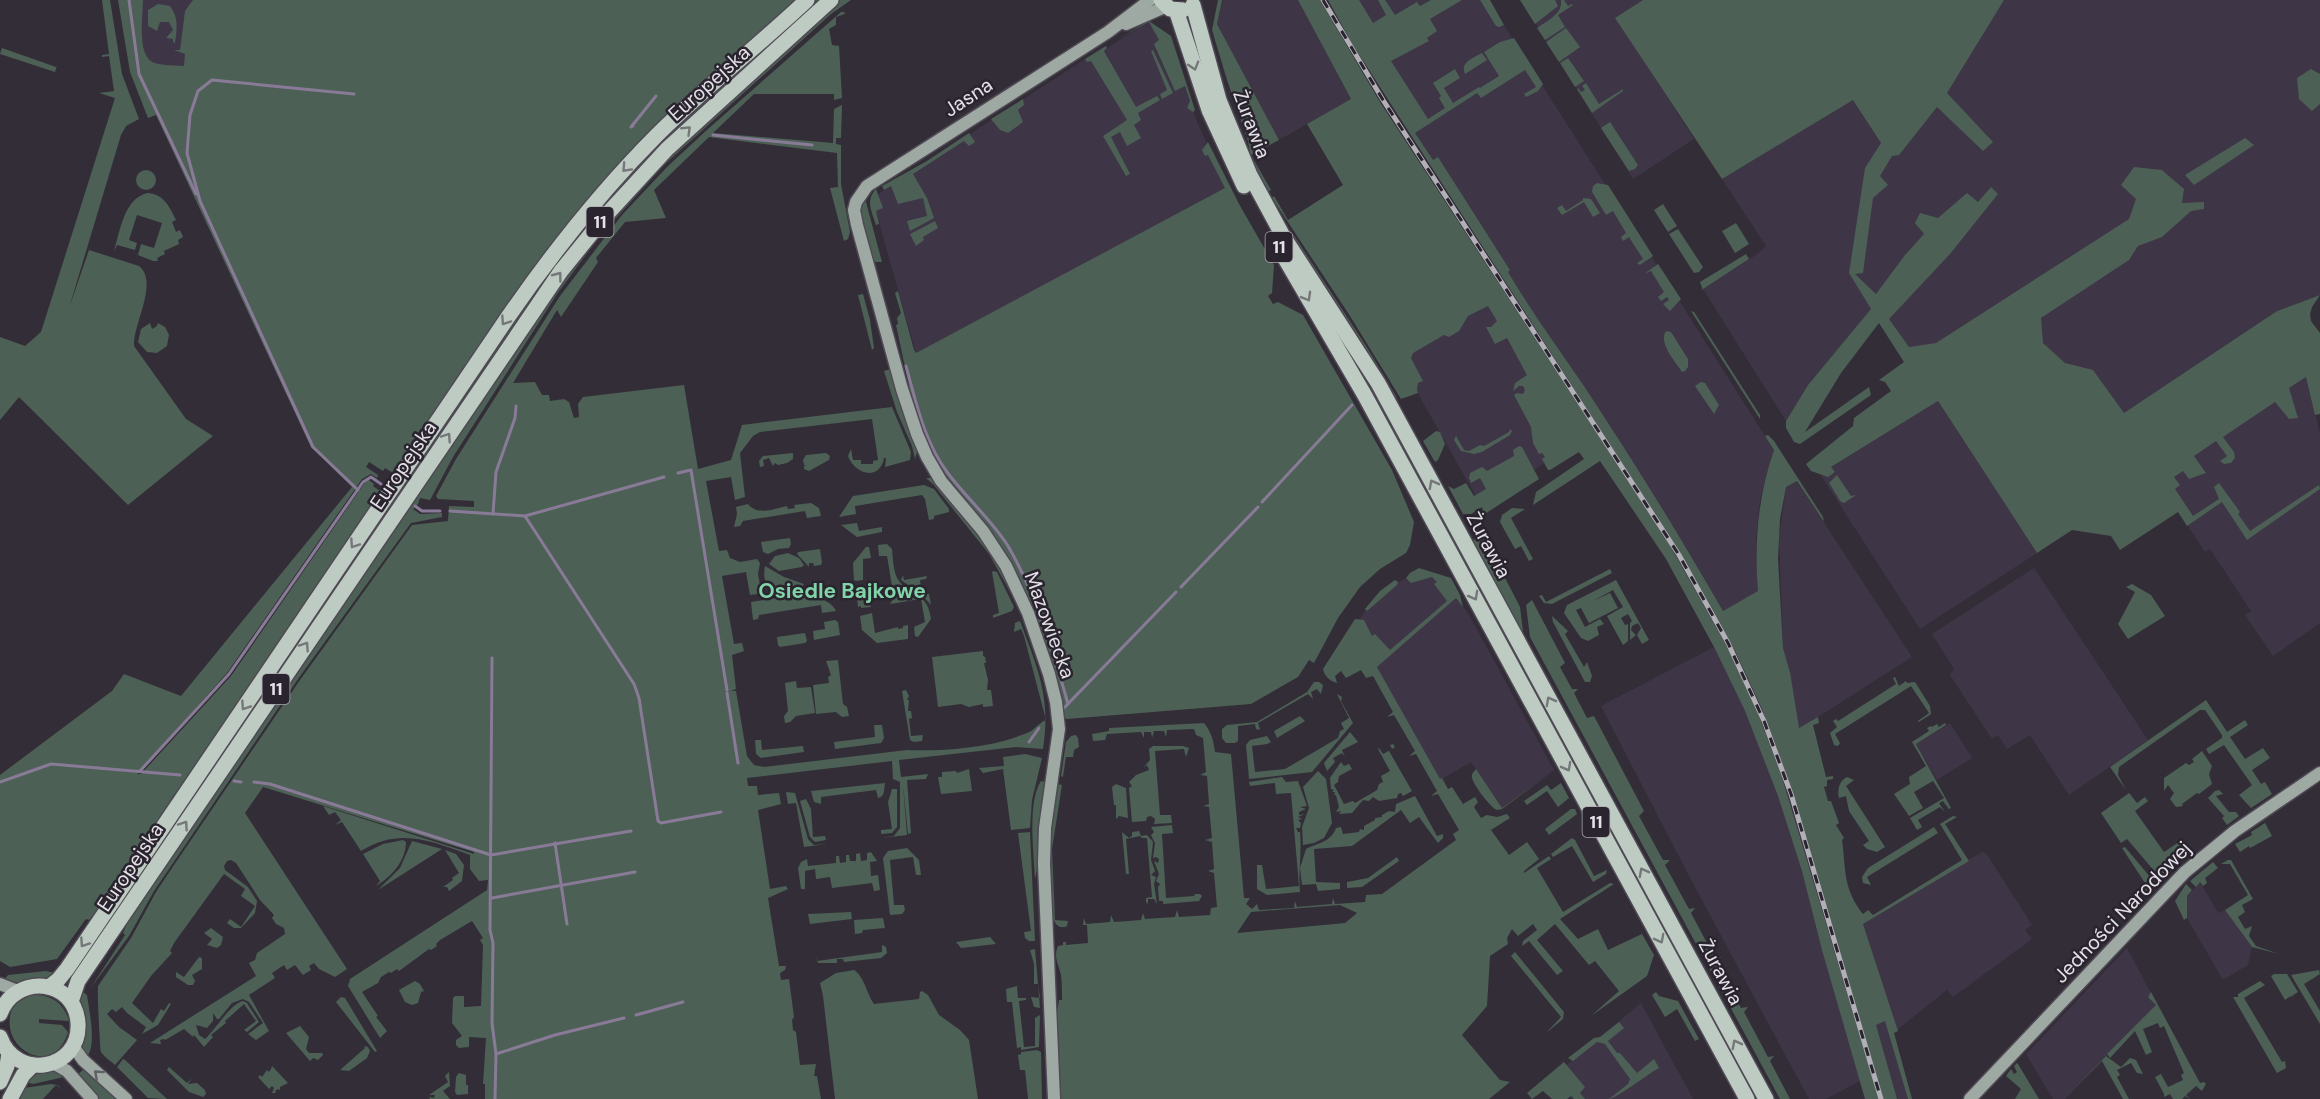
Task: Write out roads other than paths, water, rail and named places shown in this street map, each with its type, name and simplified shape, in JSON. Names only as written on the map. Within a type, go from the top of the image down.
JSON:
[{"type":"main road","name":"Europejska","points":[[49,987],[67,969],[513,310],[562,242],[610,184],[657,136],[807,0]]},
{"type":"main road","name":"Europejska","points":[[71,1002],[72,994],[80,978],[561,271],[608,213],[663,154],[831,0]]},
{"type":"main road","name":"11","points":[[1168,6],[1186,9],[1195,3]]},
{"type":"main road","name":"Żurawia","points":[[1195,3],[1219,100],[1258,192],[1288,244],[1383,392],[1766,1099]]},
{"type":"main road","name":"Żurawia","points":[[1168,6],[1209,110],[1240,178],[1364,394],[1747,1099]]},
{"type":"main road","points":[[0,1011],[18,992],[33,986],[49,987],[61,993],[71,1002],[78,1024],[72,1046],[63,1057],[53,1063],[33,1065],[22,1062],[9,1053],[0,1037]]},
{"type":"main road","points":[[0,1082],[8,1066],[9,1053]]},
{"type":"main road","points":[[10,1099],[23,1075],[33,1065]]},
{"type":"street","name":"Jasna","points":[[856,202],[862,191],[878,178],[1108,32],[1150,0]]},
{"type":"street","name":"Jasna","points":[[1108,32],[1168,6]]},
{"type":"street","name":"Mazowiecka","points":[[856,202],[855,215],[862,245],[902,389],[923,449],[941,481],[983,531],[1006,566],[1037,636],[1054,692],[1059,729],[1045,828],[1044,864],[1054,1099]]},
{"type":"street","name":"Jedności Narodowej","points":[[1970,1099],[2185,872],[2235,831],[2320,773]]},
{"type":"street","points":[[0,984],[18,992]]},
{"type":"street","points":[[72,1046],[83,1060],[126,1099]]},
{"type":"street","points":[[53,1063],[67,1071],[92,1099]]},
{"type":"waterway","points":[[129,0],[139,74],[196,194]]},
{"type":"waterway","points":[[354,94],[212,80],[198,91],[190,115],[187,153],[200,201],[313,447],[358,490]]},
{"type":"waterway","points":[[633,126],[631,127],[656,96]]},
{"type":"waterway","points":[[713,135],[812,145]]},
{"type":"waterway","points":[[906,366],[922,421],[939,460],[954,482],[1001,536],[1018,564],[1043,623],[1068,704]]},
{"type":"waterway","points":[[1262,502],[1352,405]]},
{"type":"waterway","points":[[493,514],[496,472],[515,418],[516,406]]},
{"type":"waterway","points":[[678,473],[691,470],[727,690]]},
{"type":"waterway","points":[[140,771],[229,674],[363,482],[371,477],[381,484]]},
{"type":"waterway","points":[[450,511],[525,516],[664,477]]},
{"type":"waterway","points":[[415,506],[422,511],[440,511]]},
{"type":"waterway","points":[[1181,587],[1258,507]]},
{"type":"waterway","points":[[525,516],[634,684],[639,698],[658,821],[661,823],[721,812]]},
{"type":"waterway","points":[[1064,708],[1176,592]]},
{"type":"waterway","points":[[492,658],[490,930],[493,943],[492,1023],[496,1054],[495,1099]]},
{"type":"waterway","points":[[727,693],[738,763]]},
{"type":"waterway","points":[[1029,742],[1039,728]]},
{"type":"waterway","points":[[0,782],[51,764],[180,775]]},
{"type":"waterway","points":[[234,781],[241,782]]},
{"type":"waterway","points":[[254,782],[270,784],[491,855],[631,831]]},
{"type":"waterway","points":[[555,843],[567,924]]},
{"type":"waterway","points":[[492,898],[635,872]]},
{"type":"waterway","points":[[636,1015],[683,1002]]},
{"type":"waterway","points":[[496,1054],[555,1035],[624,1018]]},
{"type":"railway","points":[[1323,0],[1383,100],[1679,555],[1728,643],[1764,721],[1791,794],[1881,1099]]},
{"type":"district","name":"Osiedle Bajkowe","points":[[842,591]]}]
